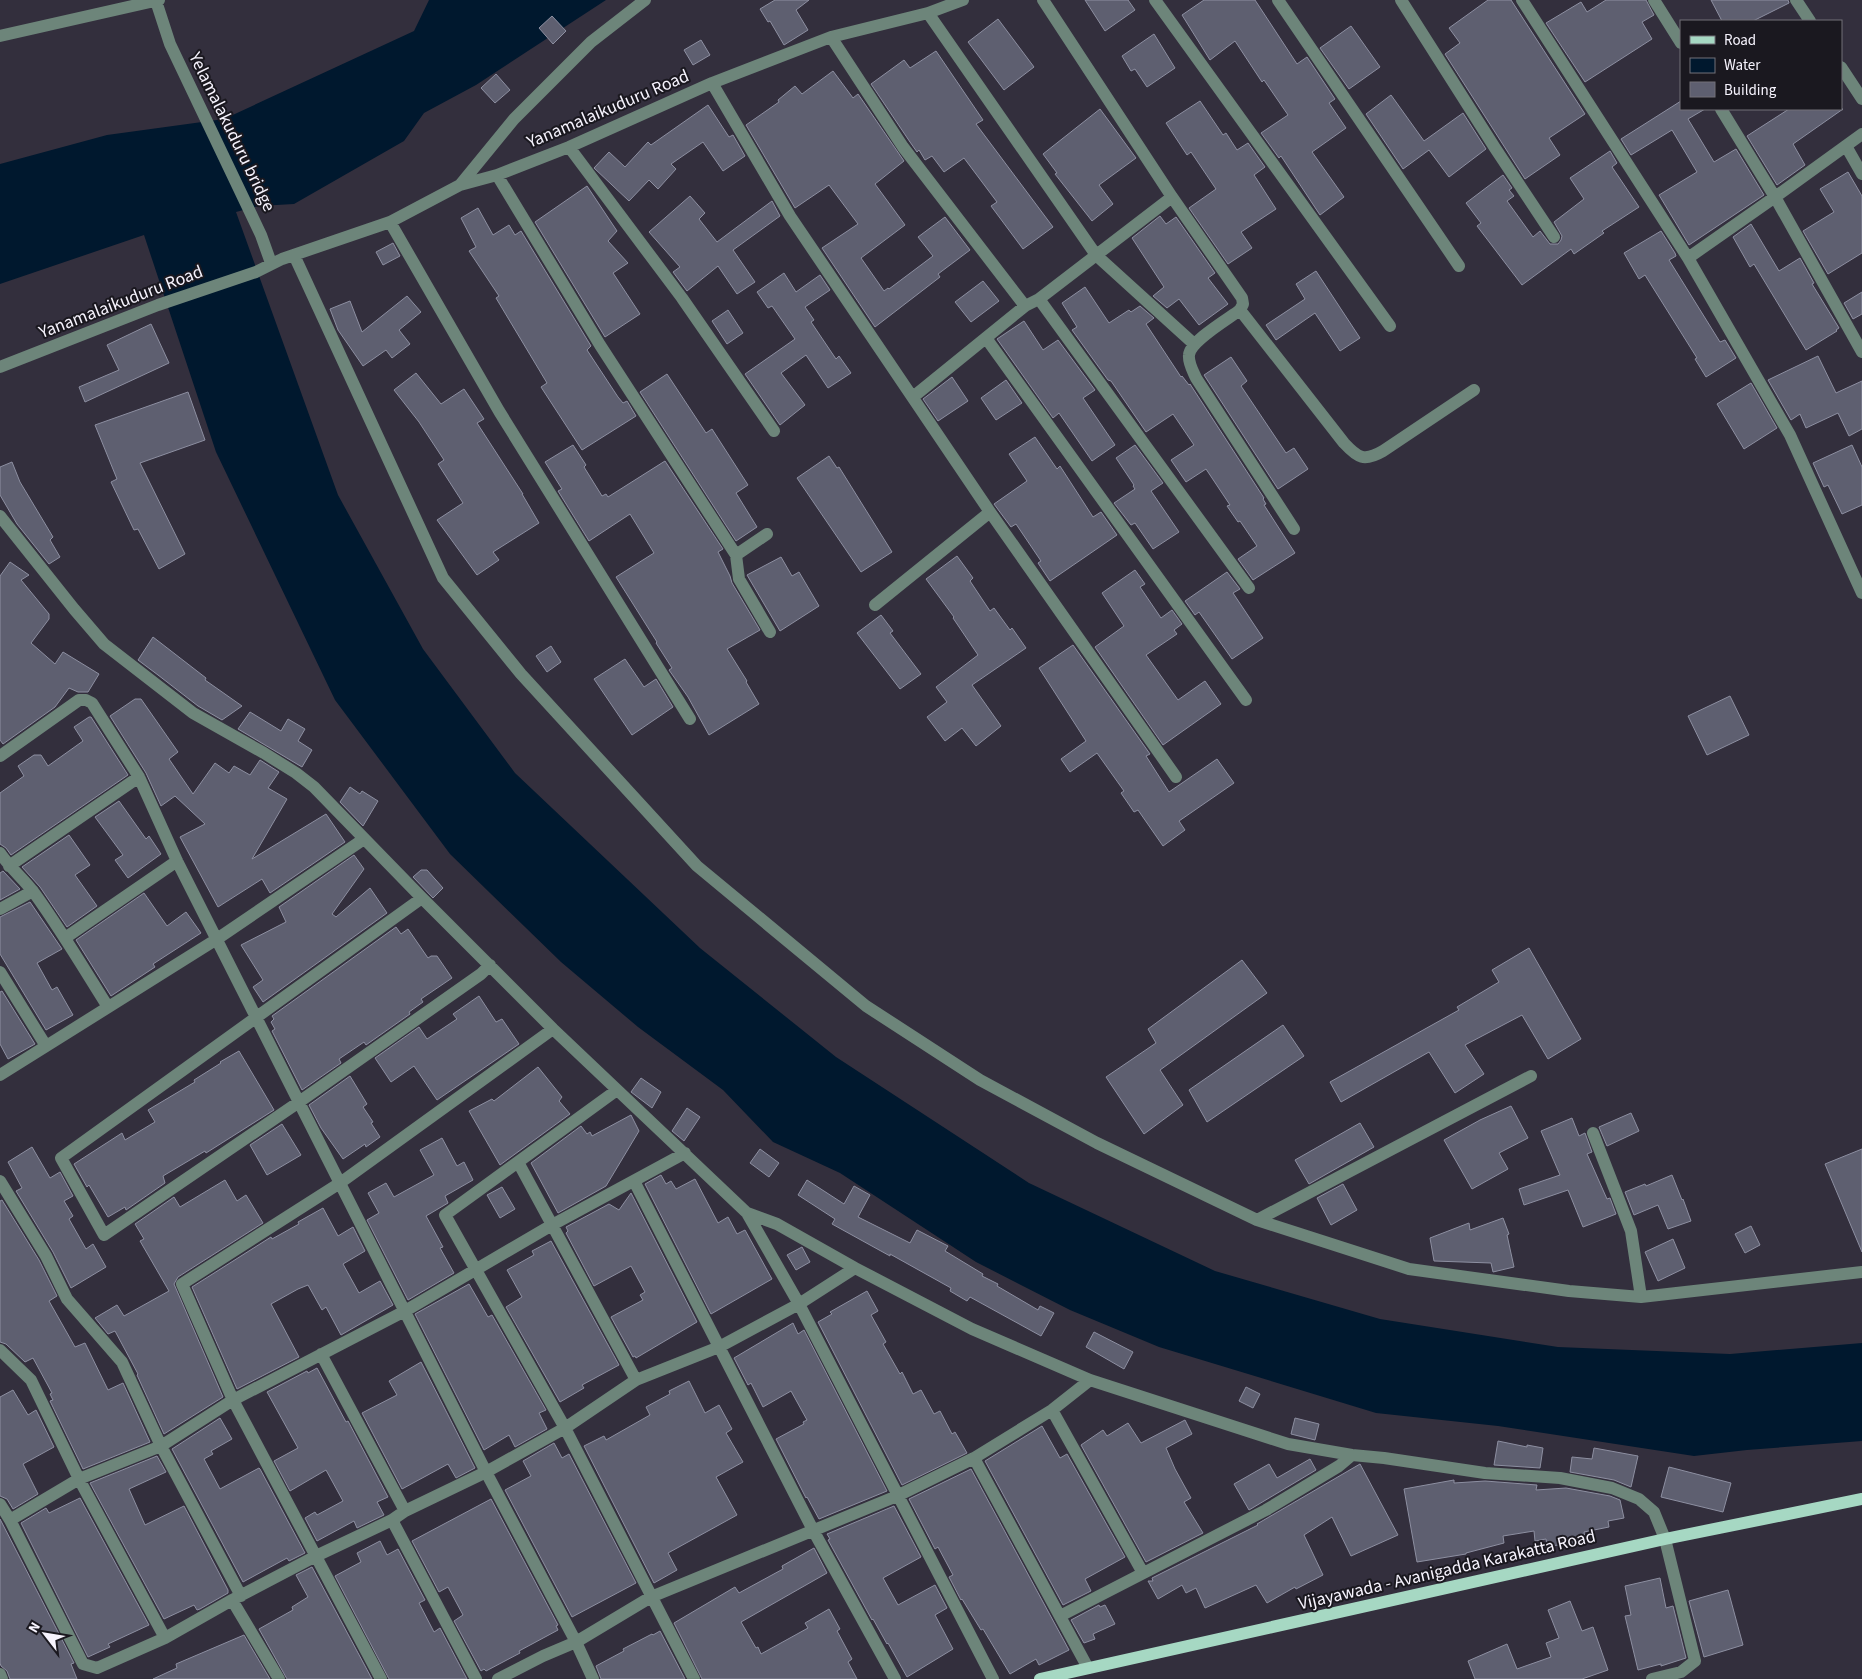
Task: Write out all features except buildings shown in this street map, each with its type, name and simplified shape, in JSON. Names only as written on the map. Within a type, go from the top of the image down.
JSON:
[{"type":"main road","name":"Vijayawada - Avanigadda Karakatta Road","points":[[1040,1679],[1665,1539],[1862,1499]]},
{"type":"street","points":[[460,185],[514,119],[591,42],[645,0]]},
{"type":"street","name":"Yanamalaikuduru Road","points":[[0,367],[158,305],[256,272],[294,255],[390,222],[460,185],[497,175],[569,147],[712,83],[830,37],[928,13],[963,0]]},
{"type":"street","points":[[1043,0],[1172,197],[1242,298],[1243,304],[1240,310],[1194,344],[1189,354],[1190,364],[1196,378],[1294,529]]},
{"type":"street","points":[[1155,0],[1390,326]]},
{"type":"street","points":[[1278,0],[1459,266]]},
{"type":"street","points":[[1401,0],[1554,237]]},
{"type":"street","points":[[1522,0],[1688,258],[1790,435],[1862,593]]},
{"type":"street","points":[[1654,0],[1680,41]]},
{"type":"street","points":[[1796,0],[1809,20]]},
{"type":"street","points":[[0,36],[158,1]]},
{"type":"street","name":"Yelamalakuduru bridge","points":[[158,1],[170,44],[262,235],[271,264]]},
{"type":"street","points":[[928,13],[1096,255],[1194,344]]},
{"type":"street","points":[[830,37],[903,147],[1026,306]]},
{"type":"street","points":[[1842,69],[1862,99]]},
{"type":"street","points":[[712,83],[790,216],[990,512],[1176,777]]},
{"type":"street","points":[[1722,110],[1775,197],[1862,352]]},
{"type":"street","points":[[1688,258],[1862,134]]},
{"type":"street","points":[[1846,146],[1862,174]]},
{"type":"street","points":[[569,147],[682,298],[774,431]]},
{"type":"street","points":[[497,175],[600,345],[736,555],[739,579],[770,632]]},
{"type":"street","points":[[913,397],[1026,306],[1172,197]]},
{"type":"street","points":[[390,222],[494,402],[690,718]]},
{"type":"street","points":[[294,255],[443,578],[521,674],[697,866],[866,1006],[980,1080],[1097,1143],[1257,1220],[1408,1269],[1569,1291],[1641,1297],[1862,1272]]},
{"type":"street","points":[[1039,298],[1249,588]]},
{"type":"street","points":[[1240,310],[1344,443],[1354,453],[1363,458],[1373,457],[1383,451],[1474,390]]},
{"type":"street","points":[[986,338],[1246,700]]},
{"type":"street","points":[[875,605],[990,512]]},
{"type":"street","points":[[0,516],[104,644],[193,713],[302,777],[332,803],[364,839],[553,1029],[747,1213],[799,1304],[993,1679]]},
{"type":"street","points":[[736,555],[767,534]]},
{"type":"street","points":[[0,756],[79,700],[86,700],[92,703],[139,777],[177,861],[486,1472],[576,1642],[593,1679]]},
{"type":"street","points":[[9,866],[139,777]]},
{"type":"street","points":[[0,1075],[217,939],[364,839]]},
{"type":"street","points":[[0,853],[9,866],[33,891],[108,1007]]},
{"type":"street","points":[[65,938],[177,861]]},
{"type":"street","points":[[0,908],[33,891]]},
{"type":"street","points":[[422,898],[61,1158],[104,1236],[299,1102],[481,974],[490,965]]},
{"type":"street","points":[[0,972],[46,1046]]},
{"type":"street","points":[[381,1679],[233,1400],[182,1284],[340,1183],[553,1029]]},
{"type":"street","points":[[1257,1220],[1531,1076]]},
{"type":"street","points":[[617,1090],[445,1215],[565,1428],[694,1679]]},
{"type":"street","points":[[1594,1133],[1632,1231],[1641,1297]]},
{"type":"street","points":[[10,1520],[79,1479],[161,1446],[233,1400],[405,1311],[552,1225],[685,1154]]},
{"type":"street","points":[[518,1162],[636,1380]]},
{"type":"street","points":[[634,1180],[813,1530],[895,1679]]},
{"type":"street","points":[[0,1181],[46,1256],[67,1299],[122,1362],[236,1598],[279,1679]]},
{"type":"street","points":[[747,1213],[777,1224],[855,1268],[972,1328],[1090,1380],[1288,1444],[1352,1455],[1485,1473],[1560,1478],[1612,1488],[1639,1499],[1654,1512],[1665,1539],[1695,1661],[1681,1672],[1652,1679]]},
{"type":"street","points":[[0,1504],[84,1664],[98,1668],[165,1638],[316,1556],[486,1472],[565,1428],[636,1380],[719,1347],[799,1304],[855,1268]]},
{"type":"street","points":[[0,1350],[31,1380],[79,1479],[165,1638]]},
{"type":"street","points":[[321,1354],[405,1511]]},
{"type":"street","points":[[498,1679],[576,1642],[651,1597],[897,1496],[974,1458],[1052,1410],[1090,1380]]},
{"type":"street","points":[[1052,1410],[1143,1573]]},
{"type":"street","points":[[1060,1616],[1266,1510],[1352,1455]]},
{"type":"street","points":[[974,1458],[1088,1668]]},
{"type":"street","points":[[392,1520],[476,1679]]},
{"type":"street","points":[[0,1674],[2,1679]]},
{"type":"water","points":[[429,0],[606,0],[476,85],[424,113],[404,141],[294,204],[259,206],[236,212],[338,495],[423,649],[515,773],[700,948],[836,1057],[1029,1183],[1215,1271],[1380,1319],[1558,1347],[1730,1354],[1862,1343],[1862,1441],[1694,1456],[1498,1426],[1376,1413],[1159,1347],[1070,1310],[976,1262],[840,1173],[773,1142],[723,1090],[638,1027],[561,962],[450,854],[335,700],[216,452],[144,235],[0,284],[0,164],[107,135],[224,119],[414,31]]}]
